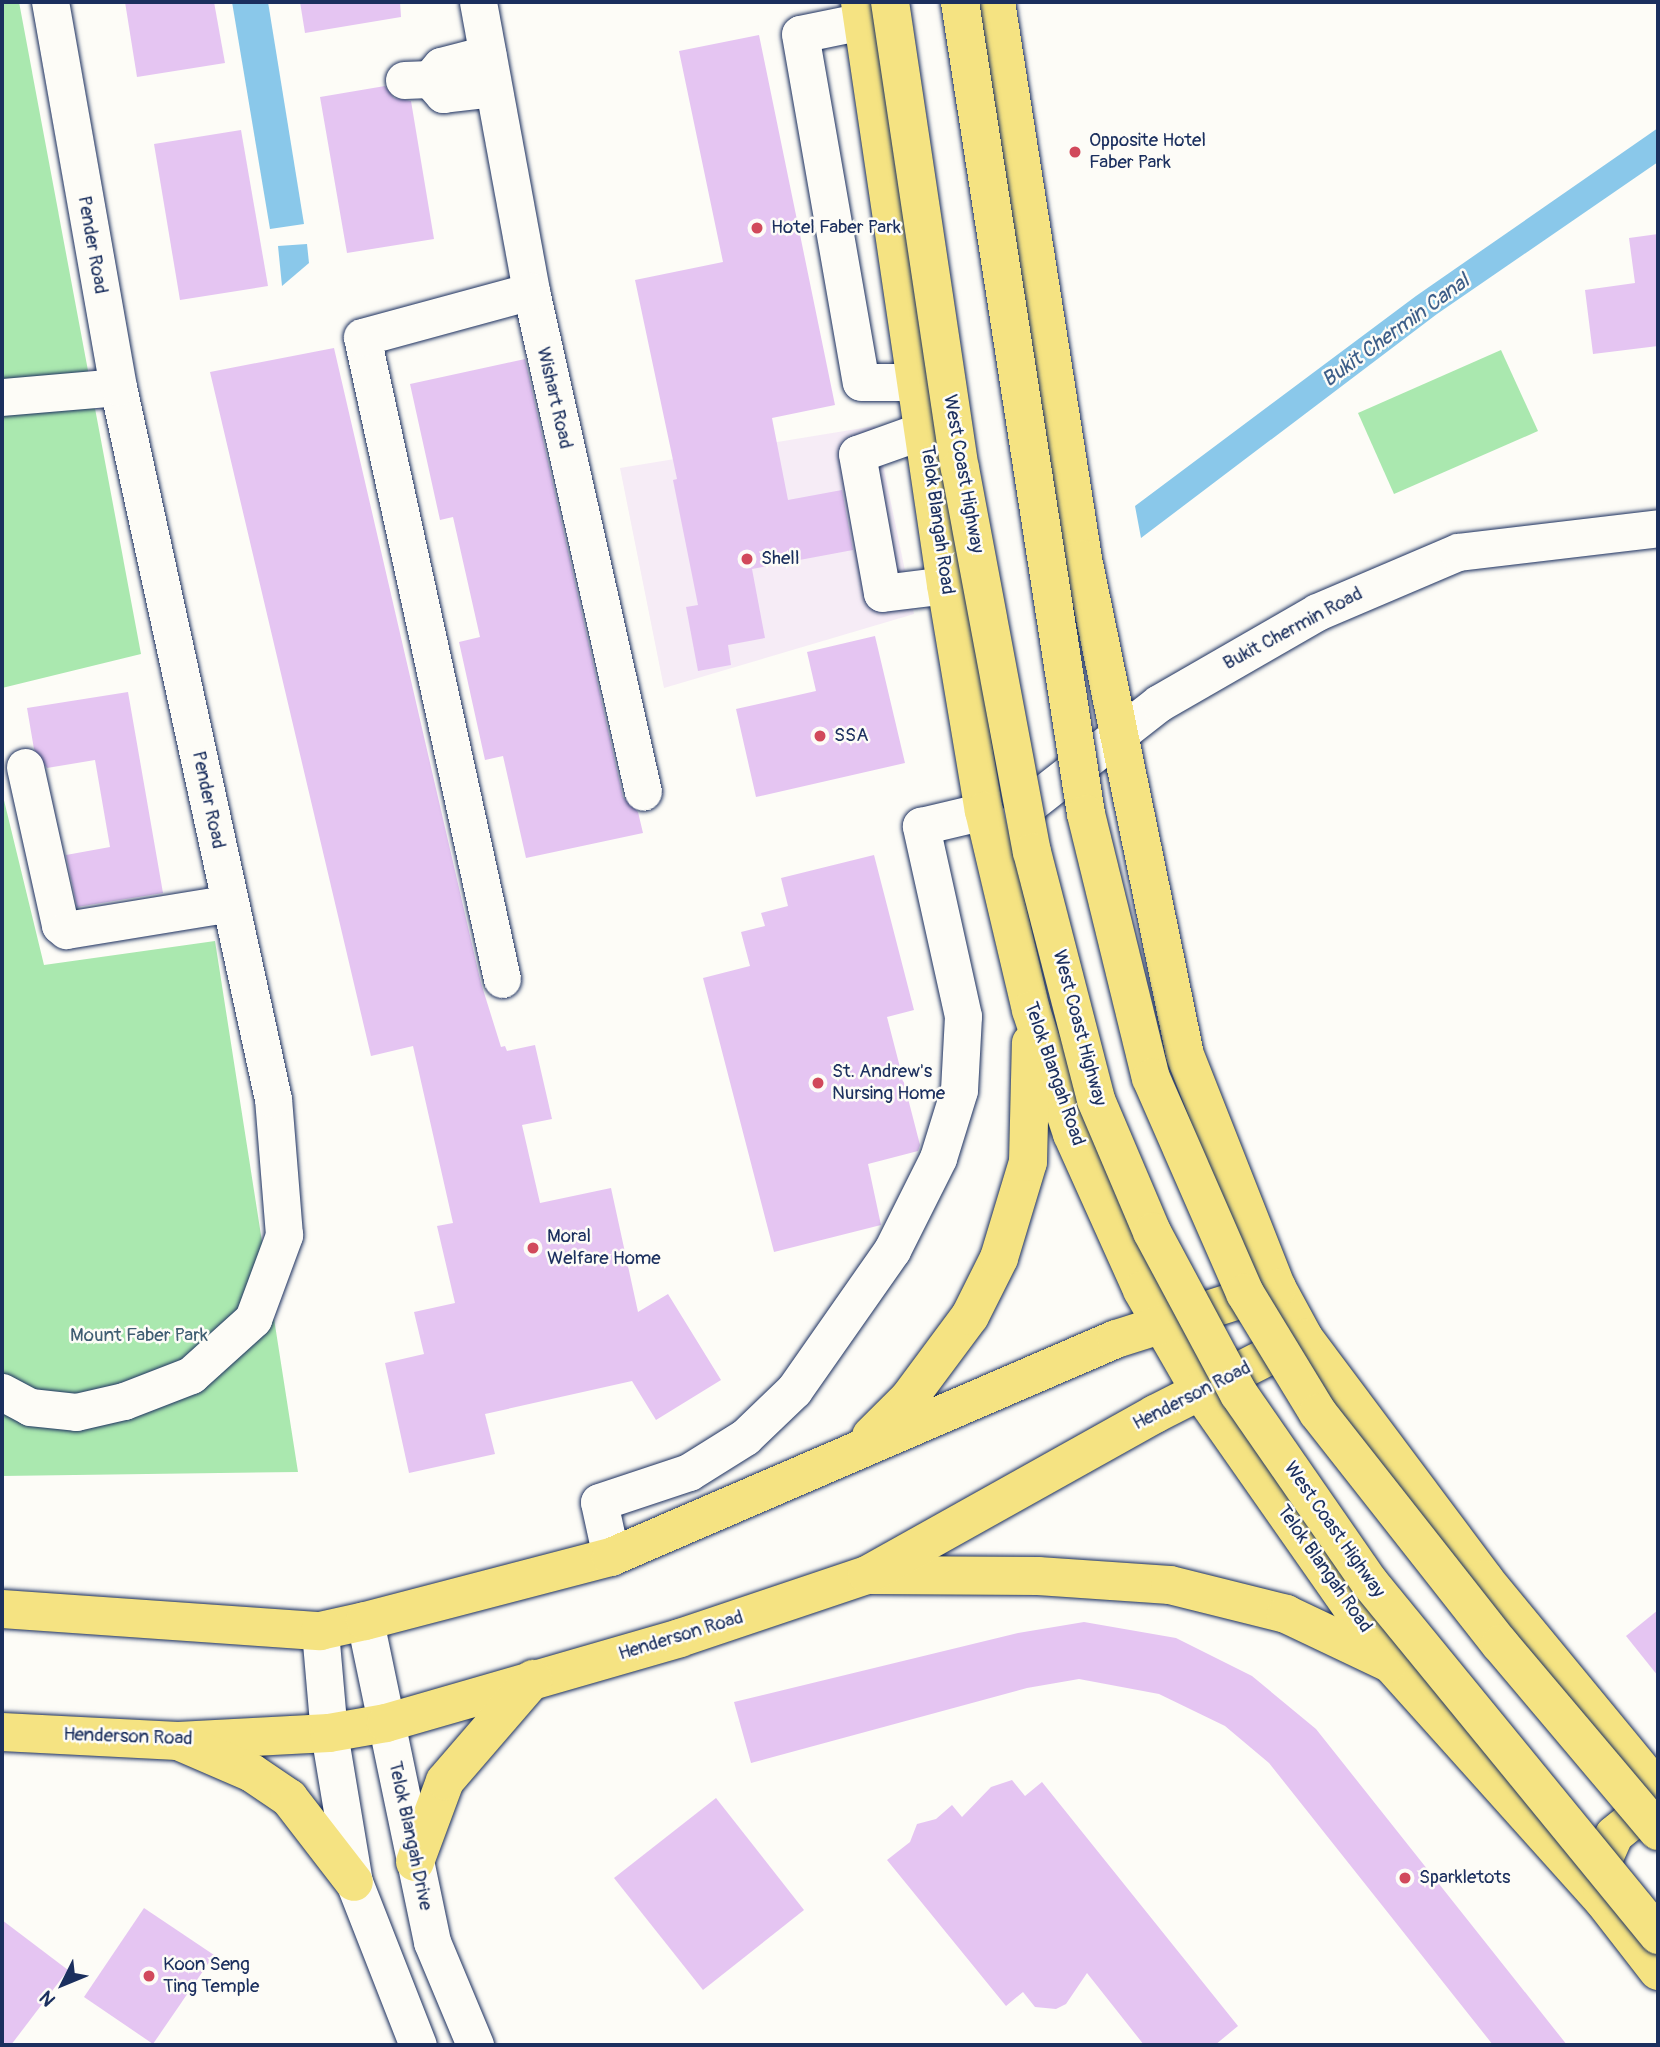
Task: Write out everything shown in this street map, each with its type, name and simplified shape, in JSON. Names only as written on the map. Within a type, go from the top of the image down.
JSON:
[{"type":"main road","points":[[960,2],[1086,814],[1151,1078],[1245,1293],[1318,1413],[1492,1633],[1658,1831]]},
{"type":"main road","points":[[996,2],[1045,336],[1117,736],[1185,1055],[1277,1289],[1304,1338],[1484,1579],[1658,1790]]},
{"type":"main road","name":"Telok Blangah Road","points":[[871,8],[924,430],[946,586],[984,811],[1031,1010],[1072,1134],[1161,1325],[1200,1391],[1391,1664],[1603,1900],[1658,1971]]},
{"type":"main road","name":"West Coast Highway","points":[[871,8],[1029,838],[1096,1100],[1152,1232],[1239,1394],[1370,1583],[1658,1935]]},
{"type":"main road","points":[[858,1448],[930,1371],[970,1316],[999,1258],[1028,1162],[1031,1010]]},
{"type":"main road","points":[[2,1609],[320,1631],[365,1621],[611,1557],[858,1448],[1116,1339],[1277,1289]]},
{"type":"main road","name":"Henderson Road","points":[[2,1732],[178,1741],[330,1733],[386,1723],[680,1638],[867,1575],[1200,1391],[1304,1338]]},
{"type":"main road","points":[[867,1575],[1038,1576],[1170,1586],[1286,1614],[1391,1664]]},
{"type":"main road","points":[[415,1862],[445,1781],[533,1679]]},
{"type":"main road","points":[[178,1741],[252,1773],[289,1798],[354,1881]]},
{"type":"main road","points":[[1603,1900],[1600,1867],[1614,1835],[1640,1814],[1658,1811]]},
{"type":"street","name":"Pender Road","points":[[2,1392],[30,1407],[76,1412],[124,1401],[191,1375],[253,1319],[284,1235],[273,1099],[118,387],[50,2]]},
{"type":"street","name":"Wishart Road","points":[[478,2],[531,291],[643,792]]},
{"type":"street","points":[[871,8],[800,34],[861,382],[918,382]]},
{"type":"street","points":[[417,80],[443,94],[490,71]]},
{"type":"street","points":[[502,979],[362,337],[531,291]]},
{"type":"street","points":[[2,397],[118,387]]},
{"type":"street","points":[[924,430],[857,454],[882,593],[946,586]]},
{"type":"street","name":"Bukit Chermin Road","points":[[994,859],[1008,828],[1031,803],[1117,736],[1159,704],[1317,612],[1458,552],[1658,528]]},
{"type":"street","points":[[24,767],[61,925],[66,930],[230,902]]},
{"type":"street","points":[[611,1557],[598,1502],[689,1472],[745,1437],[794,1390],[898,1239],[938,1158],[959,1090],[963,1016],[921,826],[984,811]]},
{"type":"street","name":"Telok Blangah Drive","points":[[365,1621],[432,1942],[475,2045]]},
{"type":"street","points":[[320,1631],[330,1733],[354,1881],[418,2045]]},
{"type":"shaded area","points":[[875,426],[914,614],[664,688],[620,468]]},
{"type":"green space","points":[[2,2],[19,2],[141,654],[2,688]]},
{"type":"green space","points":[[1501,350],[1538,431],[1394,494],[1358,413]]},
{"type":"green space","name":"Mount Faber Park","points":[[2,792],[44,965],[215,941],[298,1472],[2,1476]]},
{"type":"water","points":[[232,2],[268,2],[304,224],[270,229]]},
{"type":"water","name":"Bukit Chermin Canal","points":[[1658,128],[1658,162],[1437,314],[1141,538],[1135,506],[1416,296]]},
{"type":"water","points":[[307,244],[309,263],[282,286],[278,246]]},
{"type":"building","points":[[125,2],[214,2],[225,63],[137,77]]},
{"type":"building","points":[[300,2],[400,2],[401,17],[305,33]]},
{"type":"building","points":[[759,35],[835,405],[772,418],[788,500],[842,490],[853,550],[752,569],[765,638],[728,645],[731,665],[698,671],[686,607],[698,605],[673,480],[677,479],[635,280],[723,262],[679,51]]},
{"type":"building","points":[[385,86],[394,98],[411,101],[434,239],[347,253],[320,97]]},
{"type":"building","points":[[241,130],[268,286],[180,300],[154,144]]},
{"type":"building","points":[[1658,234],[1658,346],[1593,354],[1585,290],[1635,283],[1629,238]]},
{"type":"building","points":[[334,348],[481,983],[501,1047],[505,1046],[507,1051],[535,1045],[552,1119],[522,1125],[540,1203],[611,1188],[638,1312],[668,1294],[721,1380],[656,1420],[632,1381],[485,1414],[495,1454],[409,1473],[385,1363],[424,1354],[414,1312],[455,1303],[437,1226],[453,1223],[413,1046],[371,1056],[210,372]]},
{"type":"building","points":[[525,359],[623,797],[638,812],[643,833],[526,858],[503,756],[485,760],[459,642],[480,637],[453,517],[440,520],[410,384]]},
{"type":"building","name":"SSA","points":[[875,636],[905,763],[756,797],[736,709],[816,691],[807,652]]},
{"type":"building","points":[[128,692],[163,893],[77,907],[66,855],[110,847],[95,760],[47,768],[34,749],[27,708]]},
{"type":"building","name":"St. Andrew's Nursing Home","points":[[874,855],[914,1010],[887,1017],[920,1145],[918,1151],[868,1164],[881,1225],[774,1252],[703,978],[750,966],[741,932],[765,926],[761,913],[788,906],[781,878]]},
{"type":"building","points":[[1658,1610],[1658,1676],[1626,1636]]},
{"type":"building","points":[[1084,1622],[1176,1638],[1252,1676],[1316,1729],[1567,2045],[1493,2045],[1269,1763],[1225,1726],[1159,1694],[1079,1679],[1027,1688],[751,1763],[734,1702],[1018,1633]]},
{"type":"building","points":[[1012,1780],[1025,1796],[1042,1782],[1238,2026],[1215,2045],[1144,2045],[1087,1973],[1066,2004],[1056,2009],[1035,2007],[1023,1992],[1006,2006],[887,1860],[910,1842],[917,1824],[936,1819],[952,1805],[962,1817],[991,1787]]},
{"type":"building","points":[[716,1798],[804,1910],[703,1990],[614,1878]]},
{"type":"building","name":"Koon Seng Ting Temple","points":[[144,1908],[214,1955],[153,2044],[84,1997]]},
{"type":"building","points":[[2,1920],[68,1970],[11,2045],[2,2045]]},
{"type":"place","name":"Opposite Hotel Faber Park","points":[[1075,152]]},
{"type":"place","name":"Hotel Faber Park","points":[[757,228]]},
{"type":"place","name":"Shell","points":[[747,559]]},
{"type":"place","name":"SSA","points":[[820,736]]},
{"type":"place","name":"St. Andrew's Nursing Home","points":[[818,1083]]},
{"type":"place","name":"Moral Welfare Home","points":[[533,1248]]},
{"type":"place","name":"Sparkletots","points":[[1405,1878]]},
{"type":"place","name":"Koon Seng Ting Temple","points":[[149,1976]]}]
